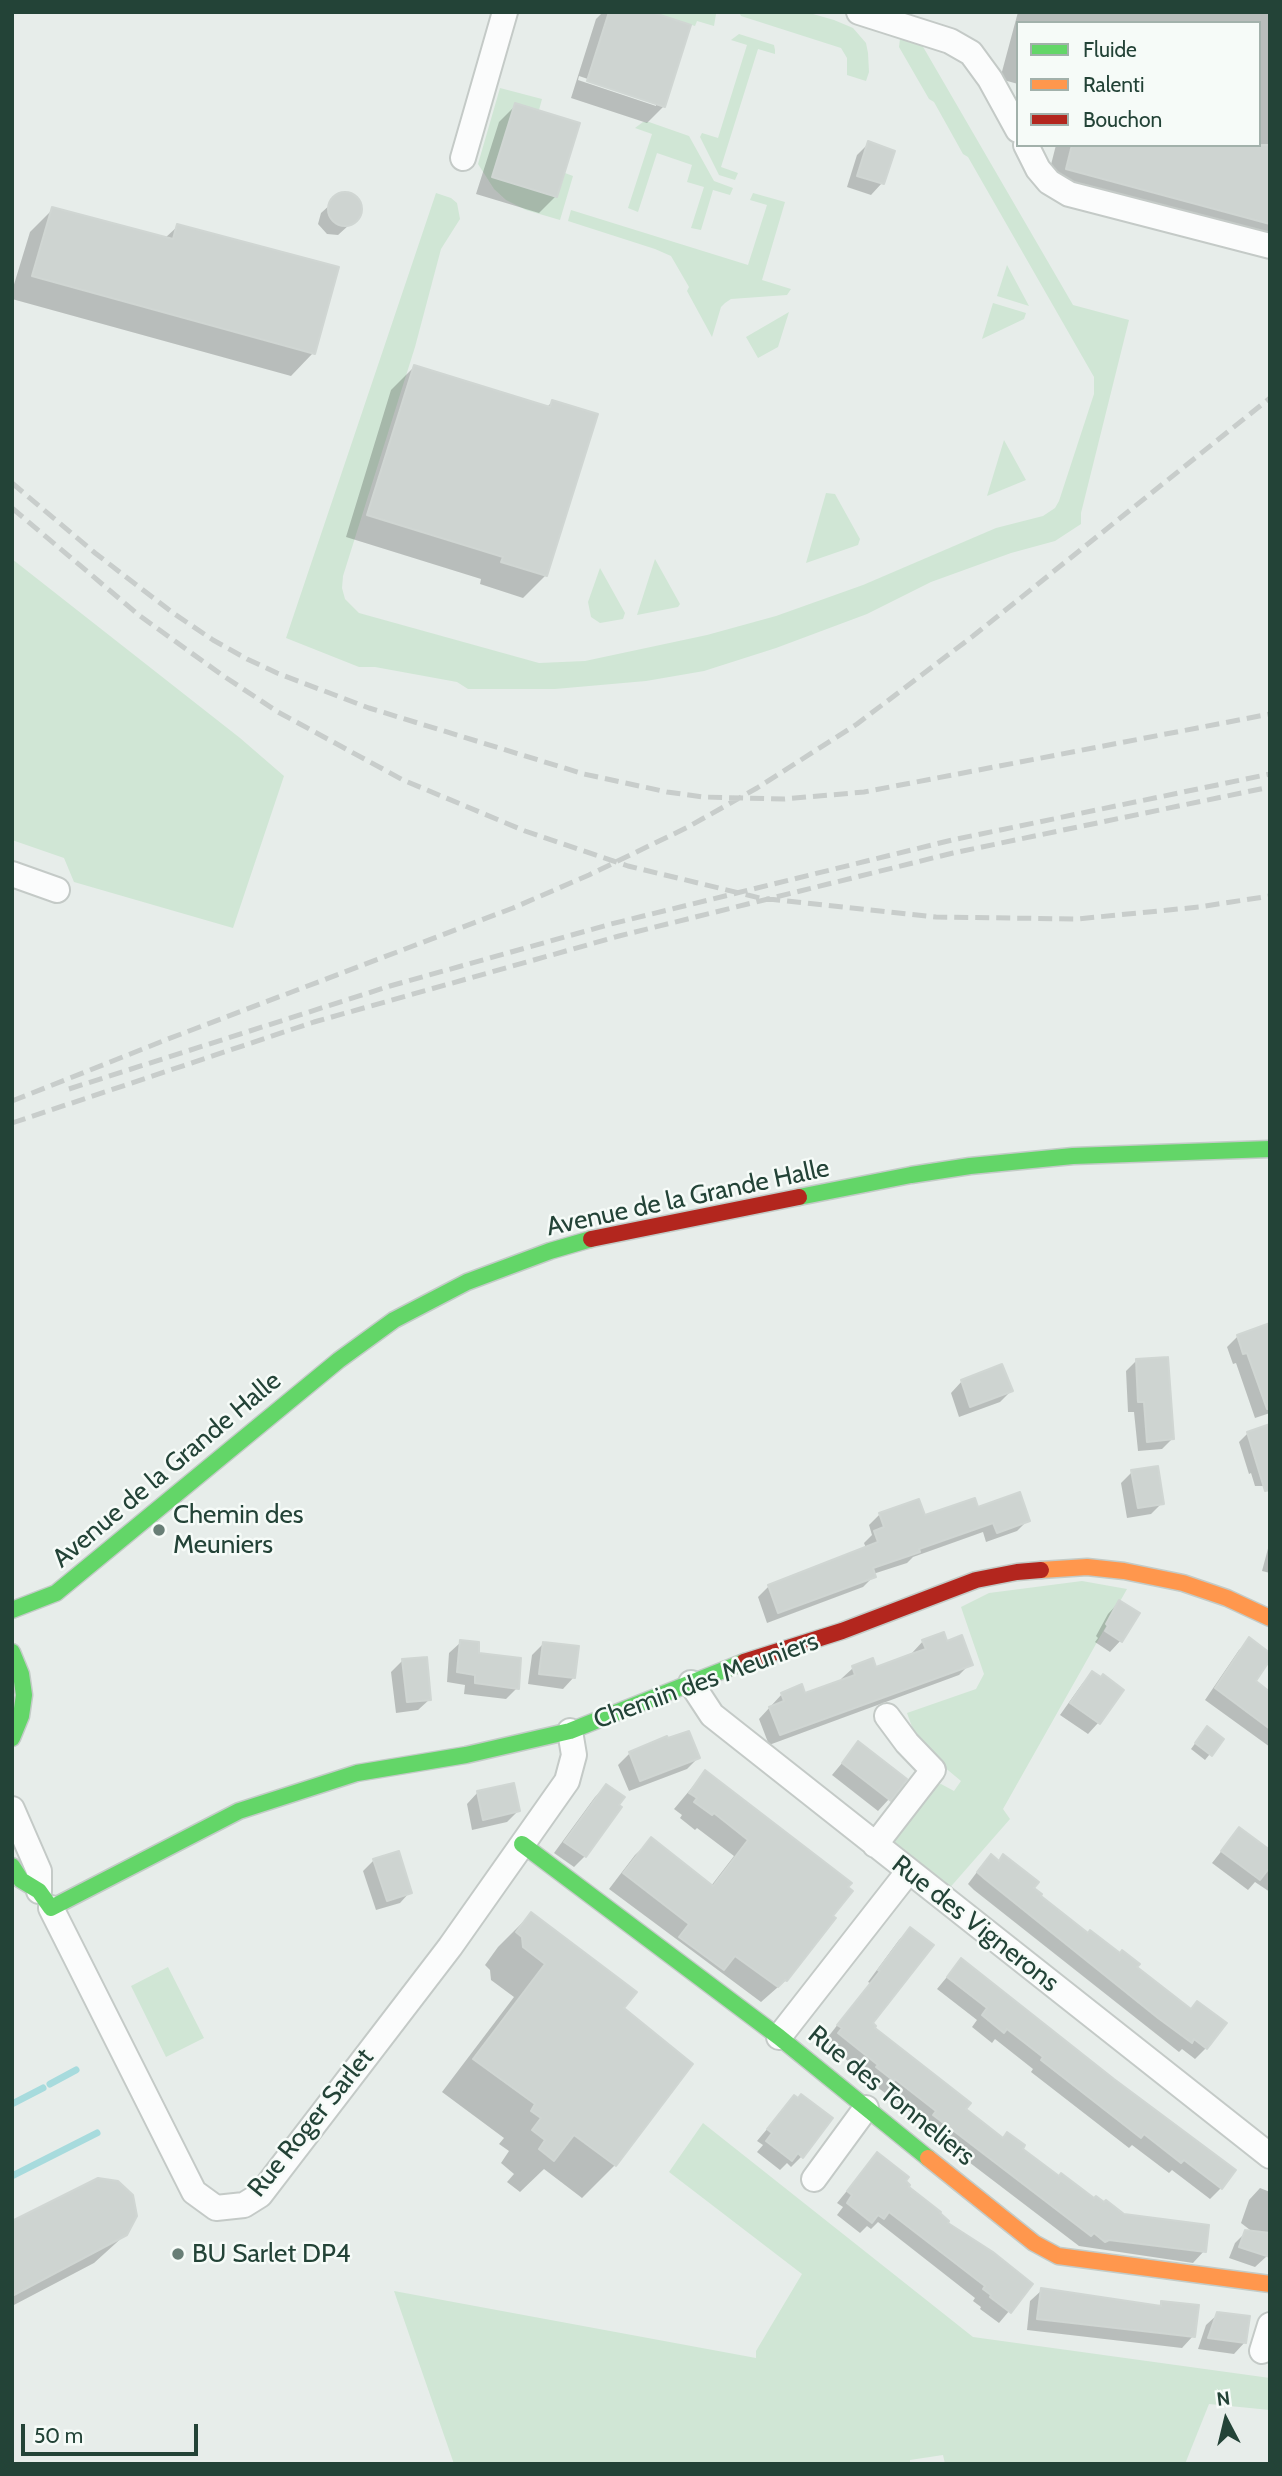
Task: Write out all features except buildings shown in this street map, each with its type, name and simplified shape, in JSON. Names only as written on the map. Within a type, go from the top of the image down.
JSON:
[{"type":"street","points":[[463,158],[505,12]]},
{"type":"street","points":[[859,12],[950,41],[971,54],[990,79],[1016,126]]},
{"type":"street","points":[[1027,147],[1038,169],[1049,182],[1069,194],[1270,246]]},
{"type":"street","points":[[12,874],[57,890]]},
{"type":"street","name":"Avenue de la Grande Halle","points":[[38,1618],[56,1592],[362,1342],[394,1321],[467,1282],[538,1255],[592,1239],[911,1175],[970,1166],[1097,1155],[1270,1149]]},
{"type":"street","name":"Chemin des Meuniers","points":[[45,1900],[239,1811],[357,1773],[466,1755],[570,1731],[730,1667],[842,1632],[976,1580],[1044,1568],[1087,1567],[1124,1571],[1183,1583],[1227,1598],[1270,1618]]},
{"type":"street","name":"Avenue de la Grande Halle","points":[[12,1610],[56,1592]]},
{"type":"street","points":[[21,1674],[29,1639]]},
{"type":"street","points":[[12,1652],[21,1674],[24,1695],[21,1716],[12,1738]]},
{"type":"street","name":"Rue des Vignerons","points":[[691,1683],[712,1715],[1270,2156]]},
{"type":"street","points":[[874,1844],[933,1770],[907,1743],[887,1716]]},
{"type":"street","name":"Rue Roger Sarlet","points":[[45,1900],[194,2192],[216,2208],[244,2205],[260,2195],[450,1947],[567,1781],[574,1755],[570,1731]]},
{"type":"street","points":[[12,1809],[39,1871],[45,1900]]},
{"type":"street","name":"Rue des Tonneliers","points":[[522,1844],[779,2037],[1034,2243],[1058,2256],[1270,2284]]},
{"type":"street","points":[[12,1866],[21,1880],[45,1900]]},
{"type":"street","points":[[779,2037],[908,1872]]},
{"type":"street","points":[[814,2179],[866,2108]]},
{"type":"street","points":[[1262,2351],[1270,2325]]},
{"type":"green space","points":[[651,12],[716,14],[714,26],[697,21],[695,26]]},
{"type":"green space","points":[[739,12],[806,12],[853,28],[866,43],[869,72],[866,81],[847,75],[847,58],[841,48],[741,16]]},
{"type":"green space","points":[[739,34],[774,45],[775,54],[758,49],[721,167],[738,173],[735,180],[719,175],[700,137],[702,133],[718,138],[747,45],[731,40]]},
{"type":"green space","points":[[900,39],[922,45],[1073,305],[1129,320],[1081,513],[1081,524],[1055,541],[1011,553],[931,582],[867,614],[776,648],[704,671],[646,681],[555,689],[468,689],[457,682],[375,667],[359,667],[286,638],[436,193],[457,203],[460,219],[441,249],[415,347],[343,576],[345,599],[359,613],[539,663],[585,661],[707,635],[776,616],[863,585],[996,528],[1043,516],[1055,508],[1094,394],[1094,377],[968,157],[963,154],[899,47]]},
{"type":"green space","points":[[500,88],[542,99],[539,110],[515,103],[557,197],[565,173],[573,176],[560,220],[526,210],[506,200],[494,189],[478,164]]},
{"type":"green space","points":[[643,122],[689,136],[714,181],[733,188],[730,195],[713,190],[701,230],[691,228],[704,187],[687,182],[692,165],[657,153],[638,212],[628,208],[652,134],[635,128]]},
{"type":"green space","points":[[753,193],[785,202],[762,280],[791,289],[787,295],[731,299],[721,307],[712,337],[671,256],[568,221],[571,210],[748,265],[767,205],[750,200]]},
{"type":"green space","points":[[1007,265],[1029,306],[997,296]]},
{"type":"green space","points":[[993,303],[1026,313],[1024,319],[982,339]]},
{"type":"green space","points":[[789,312],[778,347],[758,358],[746,337]]},
{"type":"green space","points":[[1004,440],[1026,480],[987,496]]},
{"type":"green space","points":[[826,493],[835,494],[860,539],[858,545],[806,563]]},
{"type":"green space","points":[[12,559],[240,738],[284,776],[233,928],[74,882],[64,858],[12,840]]},
{"type":"green space","points":[[655,559],[680,604],[678,607],[637,615]]},
{"type":"green space","points":[[600,568],[625,613],[623,619],[600,623],[591,617],[588,602]]},
{"type":"green space","points":[[1082,1581],[1127,1589],[1003,1809],[1010,1819],[947,1891],[885,1846],[929,1787],[941,1784],[954,1791],[961,1781],[919,1746],[907,1713],[976,1689],[984,1674],[961,1607],[989,1593]]},
{"type":"green space","points":[[168,1967],[204,2038],[166,2057],[131,1986]]},
{"type":"green space","points":[[703,2123],[973,2337],[1270,2378],[1270,2410],[1209,2404],[1185,2464],[945,2464],[943,2455],[910,2460],[910,2464],[454,2464],[394,2291],[756,2358],[756,2351],[802,2274],[669,2172]]},
{"type":"waterway","points":[[50,2084],[76,2070]]},
{"type":"waterway","points":[[12,2104],[43,2088]]},
{"type":"waterway","points":[[12,2176],[97,2133]]},
{"type":"railway","points":[[12,1101],[513,908],[688,827],[757,788],[857,724],[973,636],[1270,398]]},
{"type":"railway","points":[[12,483],[95,553],[173,613],[247,659],[369,708],[584,774],[667,792],[703,797],[784,799],[864,792],[1270,714]]},
{"type":"railway","points":[[12,508],[140,616],[278,712],[403,780],[525,831],[628,866],[760,898],[936,917],[1077,919],[1199,907],[1270,896]]},
{"type":"railway","points":[[69,1089],[390,986],[611,924],[952,840],[1270,774]]},
{"type":"railway","points":[[12,1123],[314,1022],[619,936],[953,853],[1270,787]]},
{"type":"traffic: fast","points":[[799,1197],[970,1166],[1073,1156],[1270,1149]]},
{"type":"traffic: fast","points":[[12,1610],[56,1593],[339,1360],[394,1320],[467,1282],[591,1239]]},
{"type":"traffic: fast","points":[[12,1652],[21,1674],[24,1695],[21,1716],[12,1738]]},
{"type":"traffic: fast","points":[[12,1866],[21,1880],[39,1891],[51,1908],[239,1811],[357,1773],[466,1755],[570,1731],[744,1662]]},
{"type":"traffic: fast","points":[[522,1844],[779,2037],[928,2158]]},
{"type":"traffic: slow","points":[[1041,1570],[1087,1567],[1124,1571],[1183,1583],[1227,1598],[1270,1618]]},
{"type":"traffic: slow","points":[[928,2158],[1034,2243],[1058,2256],[1270,2284]]},
{"type":"traffic: jam","points":[[591,1239],[799,1197]]},
{"type":"traffic: jam","points":[[744,1662],[842,1631],[976,1580],[1041,1570]]},
{"type":"place","name":"Chemin des Meuniers","points":[[159,1530]]},
{"type":"place","name":"BU Sarlet DP4","points":[[178,2254]]}]
